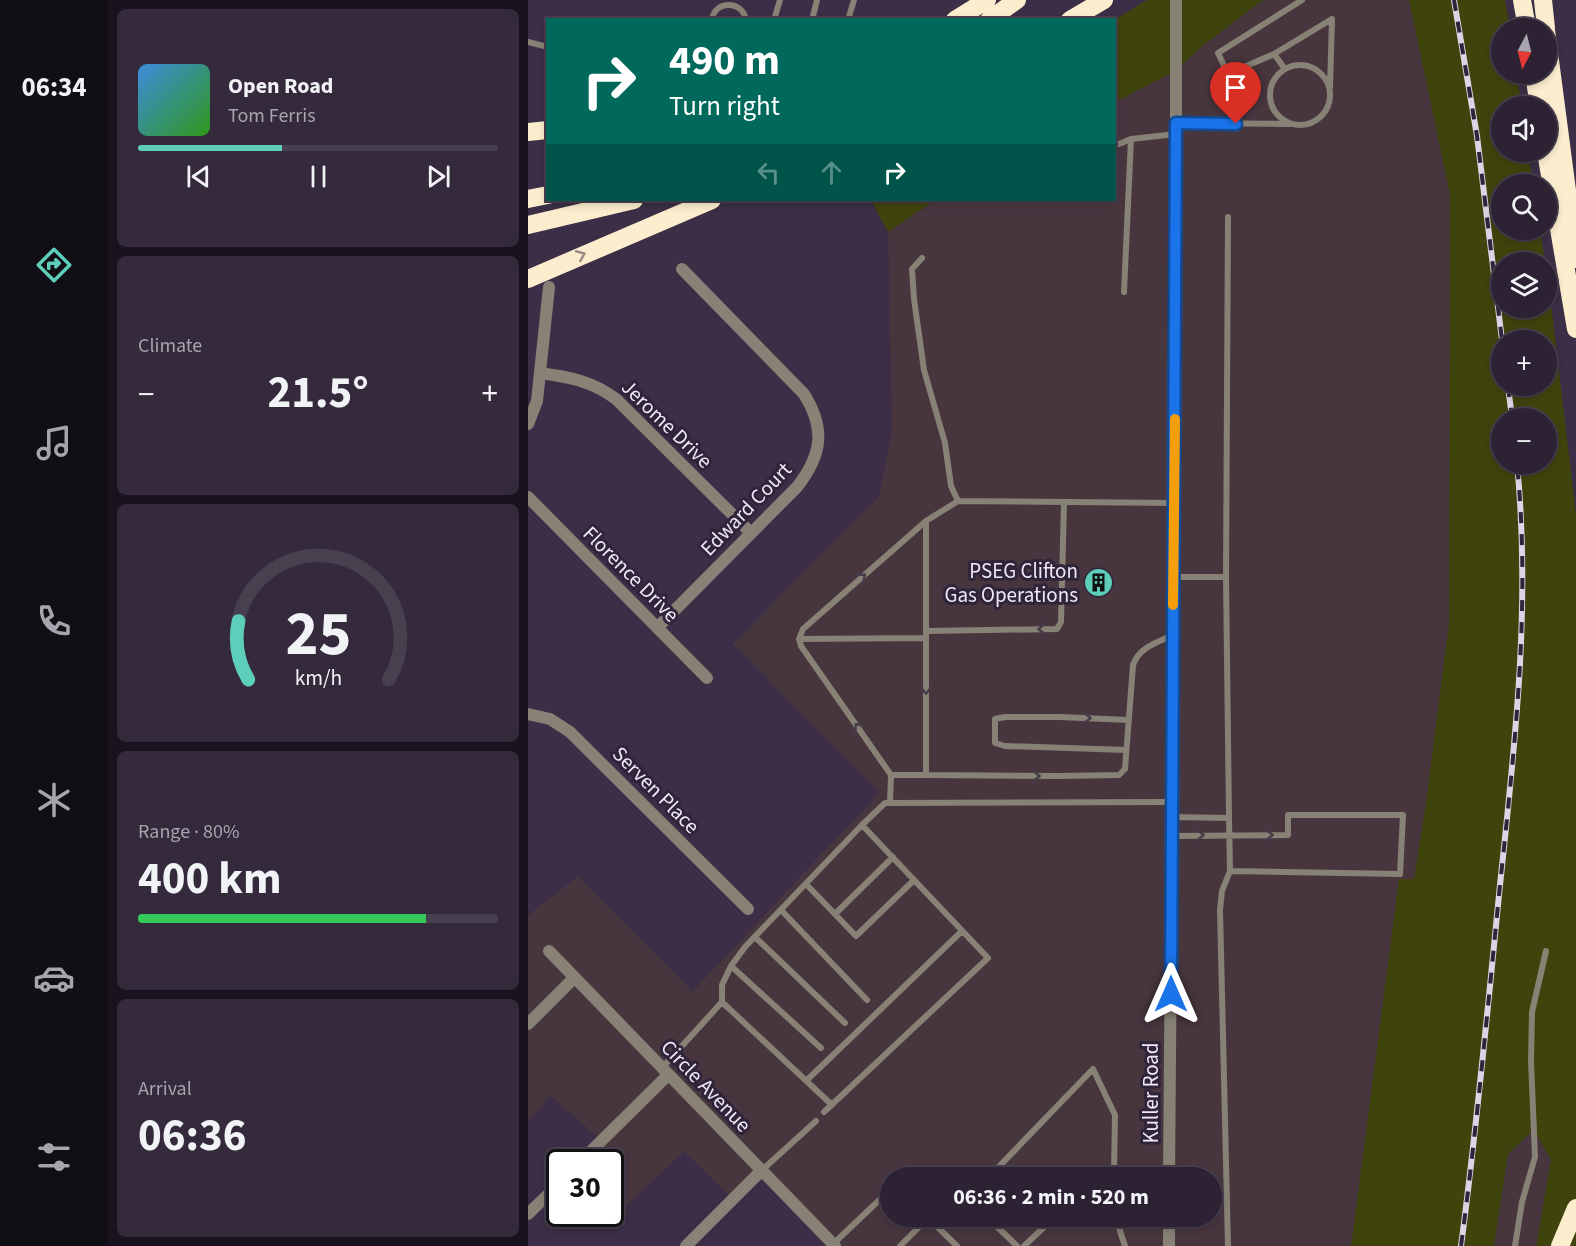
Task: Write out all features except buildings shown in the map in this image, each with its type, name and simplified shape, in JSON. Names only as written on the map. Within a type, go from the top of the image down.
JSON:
[{"type":"highway","points":[[958,18],[987,0]]},
{"type":"highway","points":[[992,18],[1017,0]]},
{"type":"highway","points":[[1073,18],[1104,0]]},
{"type":"highway","points":[[1522,0],[1525,18]]},
{"type":"highway","points":[[1543,0],[1545,18]]},
{"type":"highway","points":[[1553,84],[1576,259]]},
{"type":"highway","points":[[1548,162],[1576,329]]},
{"type":"highway","points":[[528,199],[546,195]]},
{"type":"highway","points":[[528,225],[630,201]]},
{"type":"highway","points":[[528,279],[710,201]]},
{"type":"highway","points":[[1560,1246],[1576,1208]]},
{"type":"street","name":"Kuller Road","points":[[1169,1167],[1176,0]]},
{"type":"street","name":"Edward Court","points":[[657,628],[797,487],[811,467],[817,452],[819,432],[817,419],[804,394],[682,269]]},
{"type":"street","points":[[528,423],[537,401],[549,287]]},
{"type":"street","name":"Jerome Drive","points":[[540,373],[581,380],[604,390],[616,399],[751,533]]},
{"type":"street","name":"Florence Drive","points":[[528,497],[707,678]]},
{"type":"street","name":"Serven Place","points":[[528,714],[550,719],[570,732],[748,909]]},
{"type":"street","name":"Circle Avenue","points":[[549,951],[834,1245]]},
{"type":"street","points":[[528,1024],[574,978]]},
{"type":"street","points":[[592,1149],[665,1072]]},
{"type":"street","points":[[686,1246],[761,1171]]},
{"type":"street","points":[[528,1214],[546,1197]]},
{"type":"street","points":[[1169,1227],[1169,1246]]},
{"type":"lane","points":[[775,18],[780,0]]},
{"type":"lane","points":[[812,18],[817,0]]},
{"type":"lane","points":[[849,18],[854,0]]},
{"type":"lane","points":[[1116,145],[1131,139],[1176,129],[1297,124],[1315,120],[1327,107],[1329,98],[1332,20],[1274,54],[1228,74],[1218,53],[1302,0]]},
{"type":"lane","points":[[712,18],[717,6],[728,2],[742,9],[746,18]]},
{"type":"lane","points":[[528,42],[546,46]]},
{"type":"lane","points":[[1274,54],[1284,69]]},
{"type":"lane","points":[[1297,124],[1280,117],[1273,109],[1270,99],[1270,89],[1274,79],[1284,69],[1300,65],[1319,72],[1325,80],[1329,98]]},
{"type":"lane","points":[[1124,291],[1131,139]]},
{"type":"lane","points":[[1228,217],[1226,577],[1230,871],[1222,891],[1220,910],[1228,1246]]},
{"type":"lane","points":[[922,258],[912,268],[924,370],[945,443],[951,486],[958,501]]},
{"type":"lane","points":[[890,803],[891,774],[801,646],[799,639],[803,629],[926,521],[958,501],[1174,503]]},
{"type":"lane","points":[[799,639],[1057,629],[1061,622],[1064,502]]},
{"type":"lane","points":[[926,521],[926,775]]},
{"type":"lane","points":[[1174,577],[1226,577]]},
{"type":"lane","points":[[891,774],[1119,775],[1125,769],[1133,664],[1136,656],[1147,647],[1173,635]]},
{"type":"lane","points":[[1126,750],[1005,746],[995,743],[995,719],[1027,717],[1129,720]]},
{"type":"lane","points":[[665,1072],[722,1002],[723,985],[731,966],[755,937],[885,803],[1172,802]]},
{"type":"lane","points":[[1171,836],[1288,835],[1288,815],[1403,815],[1400,874],[1230,871]]},
{"type":"lane","points":[[1171,817],[1229,818]]},
{"type":"lane","points":[[824,1112],[988,958],[862,825]]},
{"type":"lane","points":[[835,914],[892,857]]},
{"type":"lane","points":[[806,884],[856,936],[914,880]]},
{"type":"lane","points":[[781,910],[867,1000]]},
{"type":"lane","points":[[806,1081],[962,931]]},
{"type":"lane","points":[[755,937],[845,1023]]},
{"type":"lane","points":[[1515,1246],[1522,1202],[1535,1157],[1532,1012],[1546,951]]},
{"type":"lane","points":[[731,966],[820,1048]]},
{"type":"lane","points":[[722,1002],[832,1105]]},
{"type":"lane","points":[[999,1167],[1093,1069],[1115,1115],[1114,1167]]},
{"type":"lane","points":[[761,1171],[816,1121]]},
{"type":"lane","points":[[834,1245],[880,1200]]},
{"type":"lane","points":[[900,1246],[918,1227]]},
{"type":"lane","points":[[938,1227],[957,1246]]},
{"type":"lane","points":[[997,1227],[1017,1246]]},
{"type":"lane","points":[[1024,1246],[1044,1227]]},
{"type":"lane","points":[[1119,1227],[1125,1246]]},
{"type":"shaded area","points":[[1263,0],[1409,0],[1450,195],[1449,623],[1414,879],[1399,880],[1351,1246],[835,1246],[762,1171],[732,1198],[684,1151],[624,1208],[624,1149],[592,1149],[601,1140],[551,1096],[528,1120],[528,915],[578,877],[693,991],[880,792],[733,644],[879,497],[892,431],[888,232],[934,201],[1116,201],[1116,102],[1177,70],[1200,48]]},
{"type":"shaded area","points":[[1534,1128],[1551,1160],[1536,1246],[1494,1246],[1508,1154]]},
{"type":"green space","points":[[1147,0],[1263,0],[1200,48],[1177,70],[1116,102],[1116,19]]},
{"type":"green space","points":[[1409,0],[1505,0],[1508,18],[1491,18],[1491,84],[1518,84],[1520,96],[1491,96],[1491,162],[1530,162],[1531,174],[1491,174],[1491,240],[1542,240],[1543,252],[1491,252],[1491,318],[1553,318],[1554,330],[1491,330],[1491,396],[1557,396],[1557,354],[1576,514],[1576,1246],[1536,1246],[1551,1160],[1534,1129],[1508,1154],[1494,1246],[1351,1246],[1399,879],[1414,879],[1449,623],[1450,195]]},
{"type":"green space","points":[[872,201],[934,201],[888,232]]},
{"type":"railway","points":[[1454,0],[1477,136],[1501,330]]},
{"type":"railway","points":[[1509,396],[1511,408]]},
{"type":"railway","points":[[1461,1246],[1482,1066],[1516,727],[1522,622],[1521,517],[1518,474]]},
{"type":"slow traffic","points":[[1173,605],[1175,419]]},
{"type":"place","name":"PSEG Clifton Gas Operations","points":[[1099,583]]},
{"type":"route","points":[[1171,994],[1176,123],[1236,124]]}]
